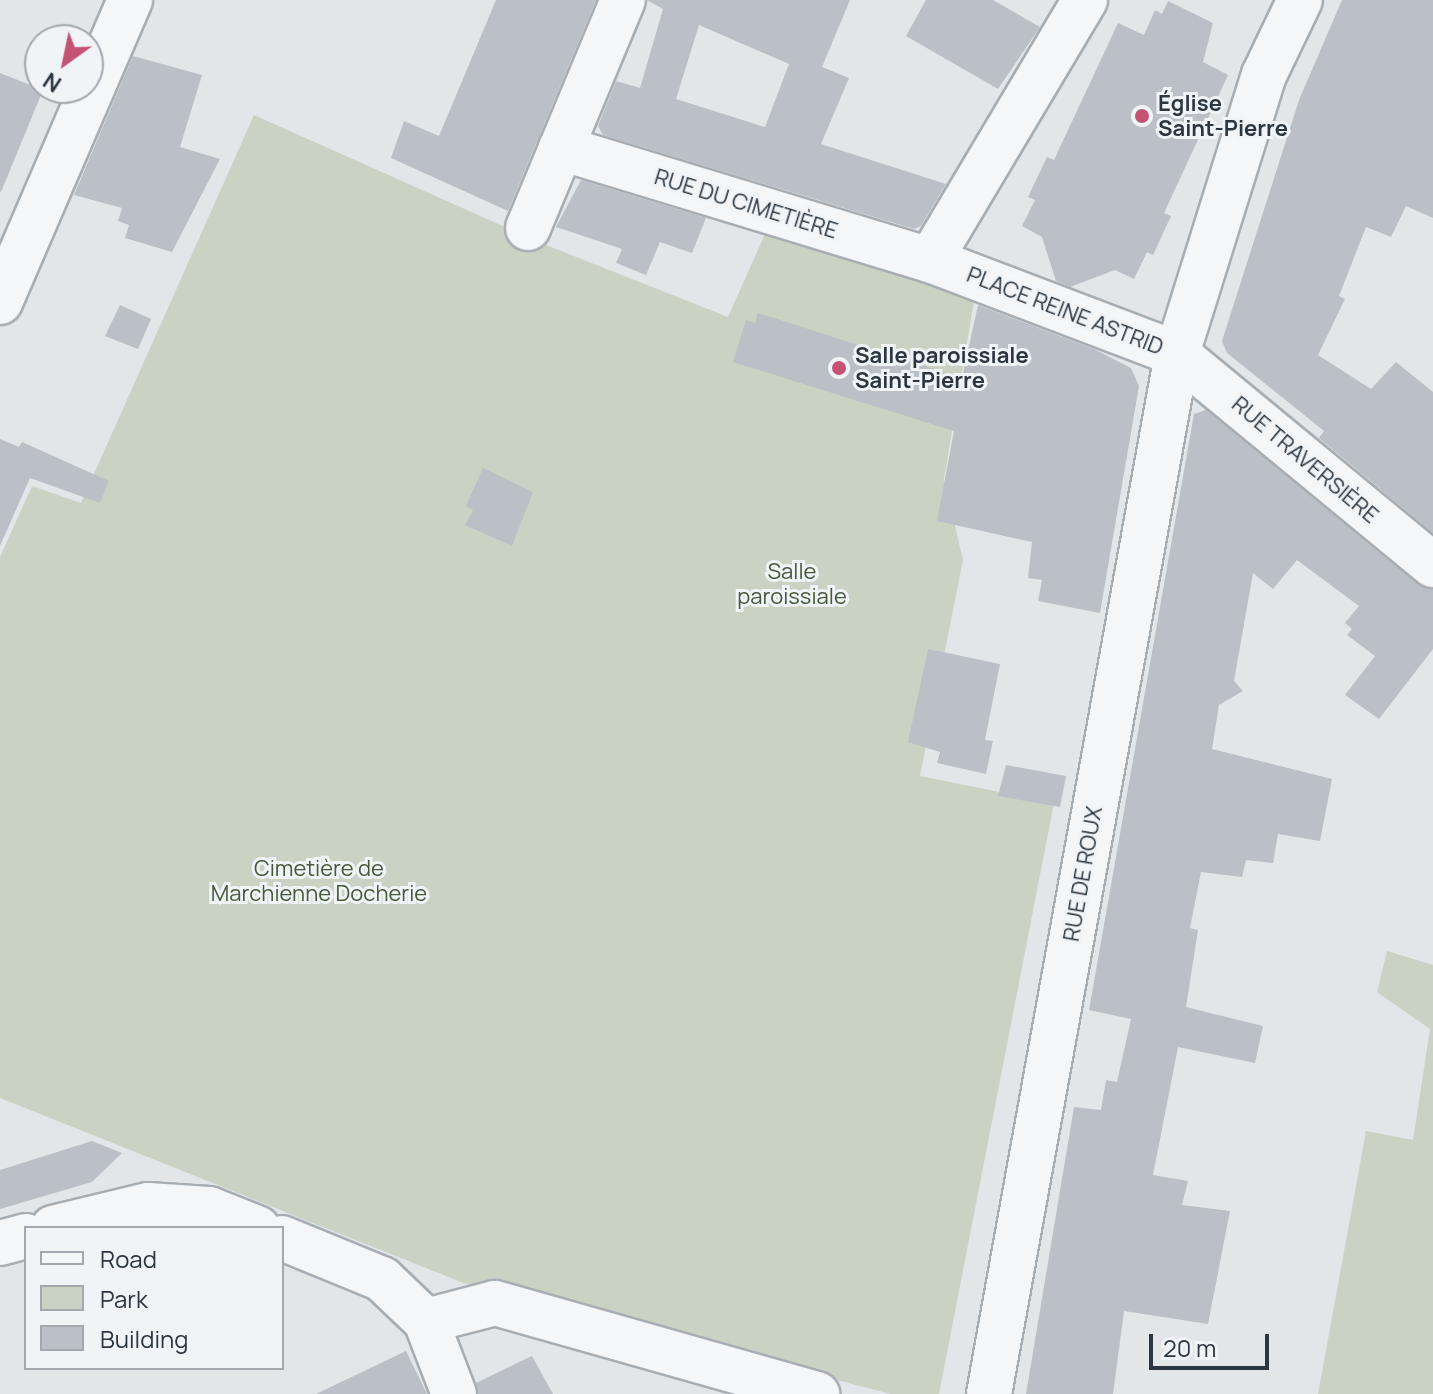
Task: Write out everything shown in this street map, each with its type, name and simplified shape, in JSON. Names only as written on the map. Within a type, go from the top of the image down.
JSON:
[{"type":"street","points":[[0,302],[130,0]]},
{"type":"street","points":[[528,228],[623,0]]},
{"type":"street","points":[[930,260],[1085,0]]},
{"type":"street","name":"PLACE REINE ASTRID","points":[[930,260],[1177,354],[1264,75],[1300,0]]},
{"type":"street","name":"RUE DU CIMETIÈRE","points":[[561,148],[930,260]]},
{"type":"street","name":"RUE TRAVERSIÈRE","points":[[1177,354],[1433,565]]},
{"type":"street","name":"RUE DE ROUX","points":[[989,1394],[1177,354]]},
{"type":"street","points":[[61,1226],[148,1205],[209,1209],[252,1226]]},
{"type":"street","points":[[0,1243],[24,1237]]},
{"type":"street","points":[[284,1239],[382,1279],[426,1321],[454,1394]]},
{"type":"street","points":[[426,1321],[495,1303],[817,1394]]},
{"type":"green space","name":"Cimetière de Marchienne Docherie","points":[[254,115],[541,243],[728,317],[765,234],[975,295],[944,479],[963,560],[920,776],[1054,803],[939,1394],[891,1394],[461,1282],[0,1098],[0,557],[32,486],[81,503]]},
{"type":"green space","points":[[1387,951],[1433,965],[1433,1394],[1318,1394],[1366,1131],[1413,1140],[1430,1029],[1377,992]]},
{"type":"building","points":[[496,0],[596,0],[508,211],[391,158],[404,121],[439,136]]},
{"type":"building","points":[[647,0],[850,0],[822,67],[849,78],[821,144],[946,184],[921,226],[914,229],[603,135],[598,126],[616,81],[640,88],[663,9]],"holes":[[[699,25],[789,64],[765,127],[676,99]]]},
{"type":"building","points":[[926,0],[993,0],[1040,27],[998,89],[906,36]]},
{"type":"building","points":[[1342,0],[1433,0],[1433,218],[1406,206],[1391,237],[1366,227],[1339,296],[1345,299],[1318,355],[1371,389],[1396,362],[1433,392],[1433,533],[1319,438],[1324,431],[1227,353],[1222,341],[1299,100]]},
{"type":"building","name":"Église Saint-Pierre","points":[[1168,1],[1213,23],[1203,62],[1228,75],[1164,213],[1171,216],[1153,255],[1147,252],[1134,279],[1115,270],[1070,287],[1056,281],[1042,237],[1022,226],[1035,200],[1028,197],[1047,157],[1054,160],[1118,23],[1144,35],[1155,10],[1162,14]]},
{"type":"building","points":[[133,56],[202,75],[180,147],[220,159],[172,252],[125,238],[129,225],[118,221],[122,208],[74,195]]},
{"type":"building","points":[[0,73],[24,82],[24,104],[37,104],[0,191]]},
{"type":"building","points":[[581,180],[706,218],[692,253],[660,242],[646,275],[616,263],[622,249],[556,227]]},
{"type":"building","points":[[120,305],[151,319],[138,349],[105,336]]},
{"type":"building","points":[[978,305],[1094,349],[1131,368],[1139,386],[1100,613],[1038,601],[1042,580],[1028,578],[1032,542],[937,521],[954,431],[733,362],[746,320],[755,323],[758,313],[962,378]]},
{"type":"building","points":[[1206,410],[1417,584],[1433,589],[1433,649],[1379,719],[1345,695],[1375,656],[1347,635],[1352,629],[1345,623],[1359,606],[1297,560],[1273,589],[1253,573],[1234,681],[1243,691],[1219,705],[1212,749],[1332,779],[1320,841],[1278,834],[1273,863],[1246,860],[1242,877],[1201,872],[1190,928],[1198,930],[1186,1007],[1263,1026],[1255,1063],[1178,1047],[1153,1175],[1188,1181],[1182,1205],[1230,1211],[1208,1324],[1124,1311],[1113,1394],[1026,1394],[1074,1107],[1101,1110],[1106,1080],[1117,1082],[1131,1019],[1089,1010],[1194,414]]},
{"type":"building","points":[[0,439],[19,447],[22,442],[109,481],[100,503],[30,478],[0,546]]},
{"type":"building","points":[[483,468],[533,492],[512,546],[465,525],[473,510],[466,506]]},
{"type":"building","points":[[928,649],[1000,664],[985,740],[993,741],[986,774],[937,763],[940,752],[908,742]]},
{"type":"building","points":[[1006,765],[1066,776],[1060,807],[998,796]]},
{"type":"building","points":[[92,1141],[122,1153],[92,1182],[0,1209],[0,1170]]},
{"type":"building","points":[[406,1351],[427,1394],[316,1394]]},
{"type":"building","points":[[532,1356],[553,1394],[478,1394],[476,1383]]},
{"type":"place","name":"Église Saint-Pierre","points":[[1142,116]]},
{"type":"place","name":"Salle paroissiale Saint-Pierre","points":[[839,368]]},
{"type":"park label","name":"Salle paroissiale","points":[[792,584]]}]
